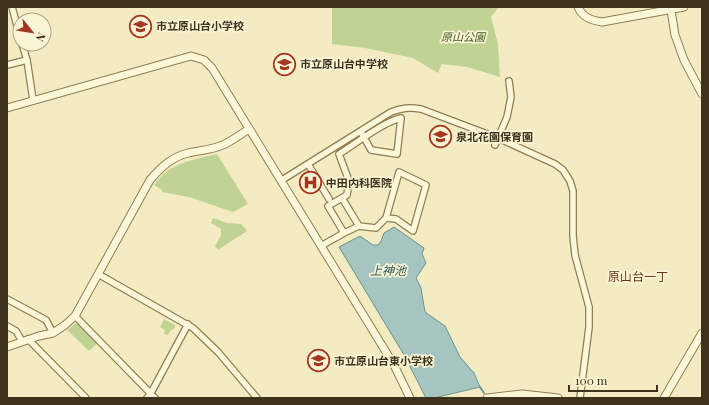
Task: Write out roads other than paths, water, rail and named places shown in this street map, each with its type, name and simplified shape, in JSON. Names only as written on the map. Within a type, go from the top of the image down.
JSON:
[{"type":"street","points":[[578,7],[581,14],[592,20],[602,22],[684,7]]},
{"type":"street","points":[[671,10],[675,35],[684,60],[702,94]]},
{"type":"street","points":[[24,52],[33,100]]},
{"type":"street","points":[[7,108],[191,56],[204,60],[212,68],[282,180],[394,365],[410,398]]},
{"type":"street","points":[[7,65],[26,60]]},
{"type":"street","points":[[495,145],[507,117],[511,97],[509,81]]},
{"type":"street","points":[[282,180],[391,112],[401,108],[411,107],[421,109],[498,138],[555,164],[563,170],[570,181],[573,191],[573,236],[575,255],[589,307],[589,327],[580,398]]},
{"type":"street","points":[[344,233],[328,206],[347,196],[349,181],[339,154],[364,138],[393,120],[401,118],[396,154],[372,150],[364,138],[360,132]]},
{"type":"street","points":[[7,347],[25,340],[53,333],[75,316],[150,180],[161,167],[171,160],[187,154],[225,144],[249,129]]},
{"type":"street","points":[[308,164],[329,199]]},
{"type":"street","points":[[321,246],[359,226],[376,228],[386,218],[399,172],[426,186],[413,231],[396,219],[386,218]]},
{"type":"street","points":[[342,198],[359,226]]},
{"type":"street","points":[[98,274],[188,324],[199,332],[257,398]]},
{"type":"street","points":[[7,299],[46,320],[53,333]]},
{"type":"street","points":[[75,316],[151,396],[188,324]]},
{"type":"street","points":[[7,326],[16,331],[86,398]]},
{"type":"street","points":[[664,398],[702,334]]},
{"type":"street","points":[[487,398],[522,394],[558,398]]},
{"type":"water","name":"上神池","points":[[394,227],[424,248],[422,254],[426,263],[416,278],[421,288],[425,312],[445,326],[460,357],[474,373],[480,387],[434,398],[426,398],[404,355],[339,247],[360,236],[373,245],[378,245],[384,233]]},
{"type":"waterway","points":[[480,387],[484,393]]},
{"type":"place","name":"市立原山台小学校","points":[[141,26]]},
{"type":"place","name":"市立原山台中学校","points":[[285,64]]},
{"type":"place","name":"泉北花園保育園","points":[[440,137]]},
{"type":"place","name":"中田内科医院","points":[[310,183]]},
{"type":"place","name":"市立原山台東小学校","points":[[319,361]]},
{"type":"district","name":"原山台一丁","points":[[638,277]]},
{"type":"park label","name":"原山公園","points":[[463,37]]}]
